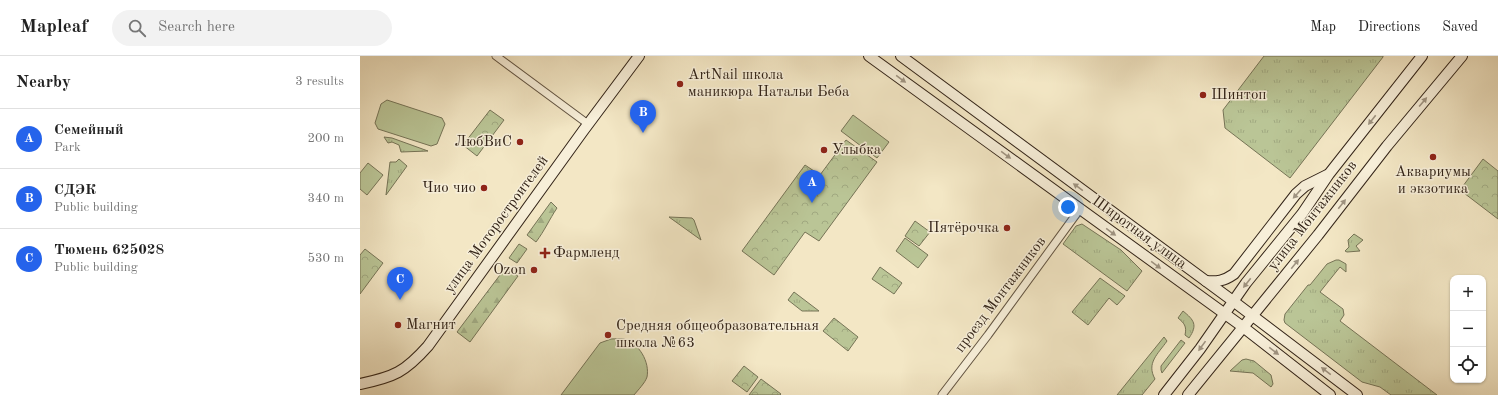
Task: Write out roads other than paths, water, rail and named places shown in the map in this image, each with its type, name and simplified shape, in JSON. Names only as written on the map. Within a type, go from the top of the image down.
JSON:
[{"type":"main road","name":"улица Моторостроителей","points":[[360,384],[382,380],[402,370],[417,359],[639,56]]},
{"type":"main road","name":"Широтная улица","points":[[869,56],[1243,327],[1330,395]]},
{"type":"main road","name":"Широтная улица","points":[[901,56],[1252,315],[1357,395]]},
{"type":"main road","name":"улица Монтажников","points":[[1164,395],[1200,349],[1233,301],[1302,214],[1329,174],[1422,56]]},
{"type":"main road","name":"улица Монтажников","points":[[1188,395],[1318,235],[1387,146],[1462,56]]},
{"type":"main road","points":[[926,98],[934,98],[938,95],[940,88],[937,83]]},
{"type":"main road","points":[[961,123],[958,118],[960,110],[967,107],[972,109]]},
{"type":"main road","points":[[1206,281],[1216,282],[1226,279],[1234,274],[1296,194],[1305,186],[1329,174]]},
{"type":"street","points":[[496,56],[588,124]]},
{"type":"street","name":"проезд Монтажников","points":[[942,395],[1080,210]]},
{"type":"place","name":"ArtNail школа маникюра Натальи Беба","points":[[680,84]]},
{"type":"place","name":"Шинтоп","points":[[1203,95]]},
{"type":"place","name":"СДЭК","points":[[643,133]]},
{"type":"place","name":"ЛюбВиС","points":[[520,142]]},
{"type":"place","name":"Улыбка","points":[[824,150]]},
{"type":"place","name":"Аквариумы и экзотика","points":[[1433,157]]},
{"type":"place","name":"Чио чио","points":[[484,188]]},
{"type":"place","name":"Семейный","points":[[812,203]]},
{"type":"place","name":"Пятёрочка","points":[[1007,228]]},
{"type":"place","name":"Фармленд","points":[[545,253]]},
{"type":"place","name":"Ozon","points":[[534,270]]},
{"type":"place","name":"Тюмень 625028","points":[[400,300]]},
{"type":"place","name":"Магнит","points":[[398,325]]},
{"type":"place","name":"Средняя общеобразовательная школа №63","points":[[608,335]]}]
